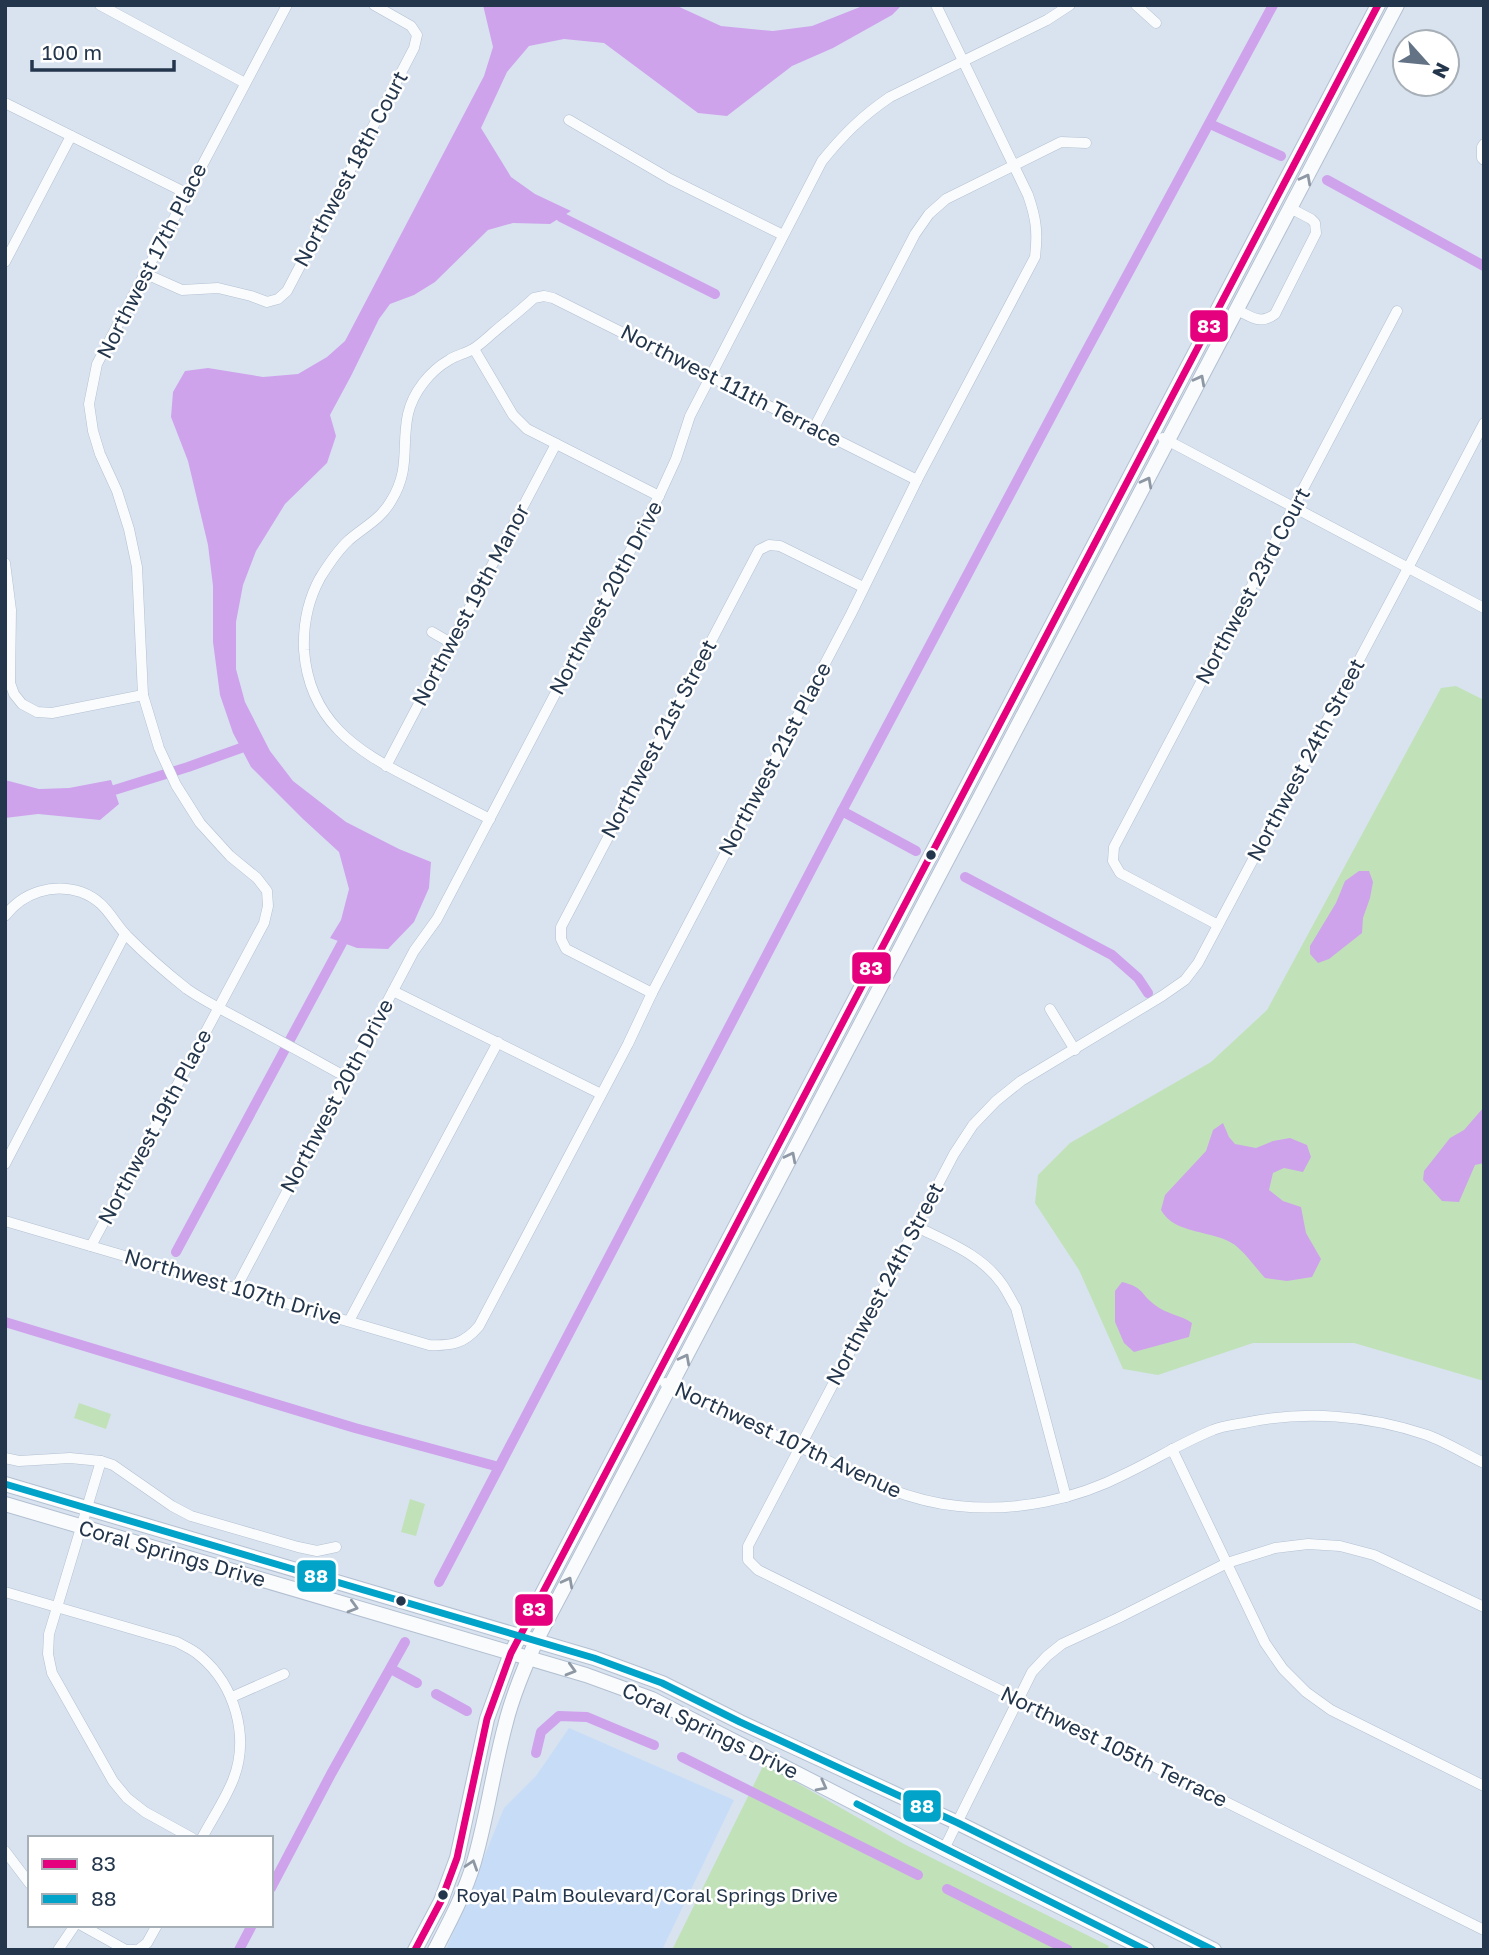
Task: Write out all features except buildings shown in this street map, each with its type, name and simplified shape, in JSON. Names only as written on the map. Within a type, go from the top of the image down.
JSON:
[{"type":"main road","points":[[415,1950],[441,1901],[457,1858],[487,1719],[511,1653],[1378,5]]},
{"type":"main road","points":[[435,1950],[457,1908],[473,1865],[505,1724],[536,1641],[1397,5]]},
{"type":"main road","name":"Coral Springs Drive","points":[[5,1484],[594,1658],[662,1683],[748,1726],[958,1823],[1214,1950]]},
{"type":"main road","name":"Coral Springs Drive","points":[[5,1504],[586,1675],[652,1699],[1147,1950]]},
{"type":"street","points":[[100,5],[245,83]]},
{"type":"street","name":"Northwest 17th Place","points":[[219,1007],[264,923],[268,906],[267,891],[200,823],[176,785],[159,748],[144,695],[137,567],[117,491],[97,443],[89,404],[97,365],[287,5]]},
{"type":"street","name":"Northwest 18th Court","points":[[146,275],[182,290],[218,288],[267,302],[278,299],[287,291],[414,48],[417,35],[411,26],[374,5]]},
{"type":"street","name":"Northwest 21st Place","points":[[461,1341],[472,1335],[479,1326],[1035,257],[1035,215],[1028,195],[936,5]]},
{"type":"street","name":"Northwest 20th Drive","points":[[236,1288],[414,951],[437,919],[659,496],[676,459],[690,416],[822,161],[845,133],[890,97],[1047,20],[1070,5]]},
{"type":"street","points":[[1136,5],[1156,23]]},
{"type":"street","points":[[5,103],[187,193]]},
{"type":"street","points":[[569,120],[670,179],[783,235]]},
{"type":"street","points":[[5,262],[71,136]]},
{"type":"street","points":[[814,428],[915,234],[929,215],[946,199],[1012,164],[1061,142],[1086,143]]},
{"type":"street","points":[[1483,159],[1484,144]]},
{"type":"street","points":[[1237,310],[1267,320],[1275,314],[1316,233],[1315,223],[1311,219],[1290,208]]},
{"type":"street","name":"Northwest 111th Terrace","points":[[474,349],[534,298],[553,298],[917,480]]},
{"type":"street","name":"Northwest 23rd Court","points":[[1218,925],[1120,873],[1113,861],[1114,847],[1397,311]]},
{"type":"street","points":[[489,819],[386,766],[341,735],[323,713],[305,667],[303,636],[308,607],[318,582],[347,542],[379,518],[398,490],[404,474],[408,413],[416,394],[428,376],[449,359],[474,349],[513,415],[527,429],[659,496]]},
{"type":"street","name":"Northwest 24th Street","points":[[748,1560],[748,1546],[954,1154],[974,1125],[996,1101],[1021,1081],[1185,980],[1198,963],[1484,423]]},
{"type":"street","points":[[1153,433],[1484,608]]},
{"type":"street","name":"Northwest 19th Manor","points":[[386,766],[556,444]]},
{"type":"street","name":"Northwest 21st Street","points":[[652,993],[566,949],[561,939],[561,927],[630,793],[759,550],[769,545],[780,546],[863,587]]},
{"type":"street","points":[[5,563],[11,610],[10,682],[14,694],[22,704],[37,712],[52,713],[144,695]]},
{"type":"street","points":[[432,632],[451,643]]},
{"type":"street","points":[[5,916],[13,906],[42,890],[81,892],[98,901],[113,916],[125,934],[188,989],[346,1077]]},
{"type":"street","points":[[5,1164],[125,934]]},
{"type":"street","points":[[393,991],[601,1094]]},
{"type":"street","name":"Northwest 19th Place","points":[[91,1246],[219,1007]]},
{"type":"street","points":[[1050,1009],[1075,1050]]},
{"type":"street","points":[[349,1321],[498,1042]]},
{"type":"street","name":"Northwest 107th Drive","points":[[5,1222],[429,1345],[448,1346],[461,1341]]},
{"type":"street","points":[[916,1227],[971,1254],[1002,1284],[1016,1308],[1066,1497]]},
{"type":"street","name":"Northwest 107th Avenue","points":[[655,1378],[880,1487],[919,1499],[958,1506],[1035,1504],[1066,1497],[1096,1488],[1215,1429],[1263,1419],[1310,1415],[1390,1425],[1429,1436],[1484,1463]]},
{"type":"street","points":[[1172,1449],[1265,1643],[1283,1669],[1306,1692],[1331,1710],[1484,1786]]},
{"type":"street","points":[[5,1458],[22,1461],[70,1458],[101,1461],[113,1465],[191,1516],[298,1547],[317,1551],[337,1547]]},
{"type":"street","points":[[101,1461],[49,1633],[48,1654],[52,1674],[113,1781],[127,1798],[145,1812],[188,1836]]},
{"type":"street","points":[[944,1849],[1032,1672],[1047,1656],[1062,1644],[1227,1563],[1275,1548],[1308,1544],[1340,1546],[1374,1555],[1484,1607]]},
{"type":"street","name":"Northwest 105th Terrace","points":[[748,1560],[758,1570],[1484,1930]]},
{"type":"street","points":[[5,1592],[177,1642],[200,1655],[214,1671],[232,1697],[239,1727],[239,1754],[233,1781],[203,1836]]},
{"type":"street","points":[[232,1697],[284,1674]]},
{"type":"street","points":[[5,1851],[28,1881]]},
{"type":"street","points":[[58,1950],[74,1927]]},
{"type":"street","points":[[85,1927],[126,1950],[136,1950],[148,1943],[156,1927]]},
{"type":"shaded area","points":[[483,5],[675,5],[721,26],[773,31],[812,26],[865,5],[902,5],[892,15],[833,48],[792,66],[727,116],[698,113],[604,43],[564,39],[529,46],[507,72],[481,128],[511,177],[535,194],[571,211],[550,224],[513,223],[488,230],[435,282],[414,295],[390,304],[379,319],[330,415],[336,436],[327,463],[285,504],[256,551],[243,585],[236,622],[236,669],[245,702],[270,751],[293,781],[346,822],[431,862],[429,888],[414,922],[388,949],[357,948],[330,938],[341,920],[349,889],[339,852],[251,767],[233,733],[220,695],[213,642],[213,586],[208,545],[188,461],[171,417],[173,392],[185,371],[208,368],[263,377],[298,374],[327,357],[345,341],[484,76],[493,47]]},
{"type":"shaded area","points":[[5,780],[39,789],[69,788],[111,780],[119,804],[100,820],[38,814],[5,818]]},
{"type":"shaded area","points":[[1359,871],[1369,871],[1373,882],[1363,918],[1362,933],[1329,959],[1318,963],[1310,954],[1310,946],[1336,903],[1345,881]]},
{"type":"shaded area","points":[[1484,1107],[1484,1163],[1475,1165],[1459,1202],[1442,1201],[1423,1180],[1424,1171],[1450,1138],[1464,1130]]},
{"type":"shaded area","points":[[1223,1123],[1235,1144],[1256,1148],[1290,1138],[1307,1145],[1311,1157],[1303,1172],[1284,1168],[1273,1173],[1269,1190],[1283,1201],[1301,1207],[1306,1233],[1321,1259],[1312,1277],[1287,1281],[1265,1278],[1235,1245],[1175,1224],[1161,1210],[1165,1195],[1206,1151],[1213,1130]]},
{"type":"shaded area","points":[[1122,1282],[1138,1289],[1159,1308],[1192,1323],[1189,1337],[1134,1352],[1124,1343],[1115,1322],[1115,1291]]},
{"type":"shaded area","points":[[569,1728],[734,1800],[662,1950],[446,1950],[504,1808],[536,1776]]},
{"type":"green space","points":[[1456,686],[1484,700],[1484,1381],[1354,1343],[1253,1343],[1158,1375],[1123,1369],[1079,1270],[1035,1203],[1038,1175],[1070,1143],[1211,1062],[1267,1010],[1441,688]]},
{"type":"green space","points":[[79,1403],[111,1414],[106,1429],[74,1418]]},
{"type":"green space","points":[[410,1499],[425,1504],[416,1536],[401,1532]]},
{"type":"green space","points":[[764,1764],[904,1844],[1109,1946],[1107,1950],[672,1950]]},
{"type":"waterway","points":[[439,1582],[842,811],[1273,5]]},
{"type":"waterway","points":[[1210,124],[1281,156]]},
{"type":"waterway","points":[[1327,180],[1484,266]]},
{"type":"waterway","points":[[561,217],[715,294]]},
{"type":"waterway","points":[[108,792],[241,748]]},
{"type":"waterway","points":[[842,811],[916,851]]},
{"type":"waterway","points":[[965,877],[1112,955],[1138,978],[1148,993]]},
{"type":"waterway","points":[[176,1252],[342,943]]},
{"type":"waterway","points":[[5,1322],[355,1428],[499,1467]]},
{"type":"waterway","points":[[273,1884],[405,1642]]},
{"type":"waterway","points":[[391,1669],[417,1683]]},
{"type":"waterway","points":[[436,1694],[467,1711]]},
{"type":"waterway","points":[[536,1753],[541,1732],[559,1716],[587,1717],[654,1745]]},
{"type":"waterway","points":[[682,1757],[918,1875]]},
{"type":"waterway","points":[[947,1889],[1068,1950]]},
{"type":"waterway","points":[[239,1950],[251,1927]]},
{"type":"transit line","name":"83","points":[[415,1950],[441,1901],[457,1858],[487,1719],[511,1653],[1378,5]]},
{"type":"transit line","name":"88","points":[[5,1484],[594,1658],[662,1683],[958,1823],[1213,1950]]},
{"type":"transit line","name":"88","points":[[857,1804],[1146,1950]]},
{"type":"place","name":"Royal Palm Boulevard/Coral Springs Drive","points":[[443,1895]]}]
